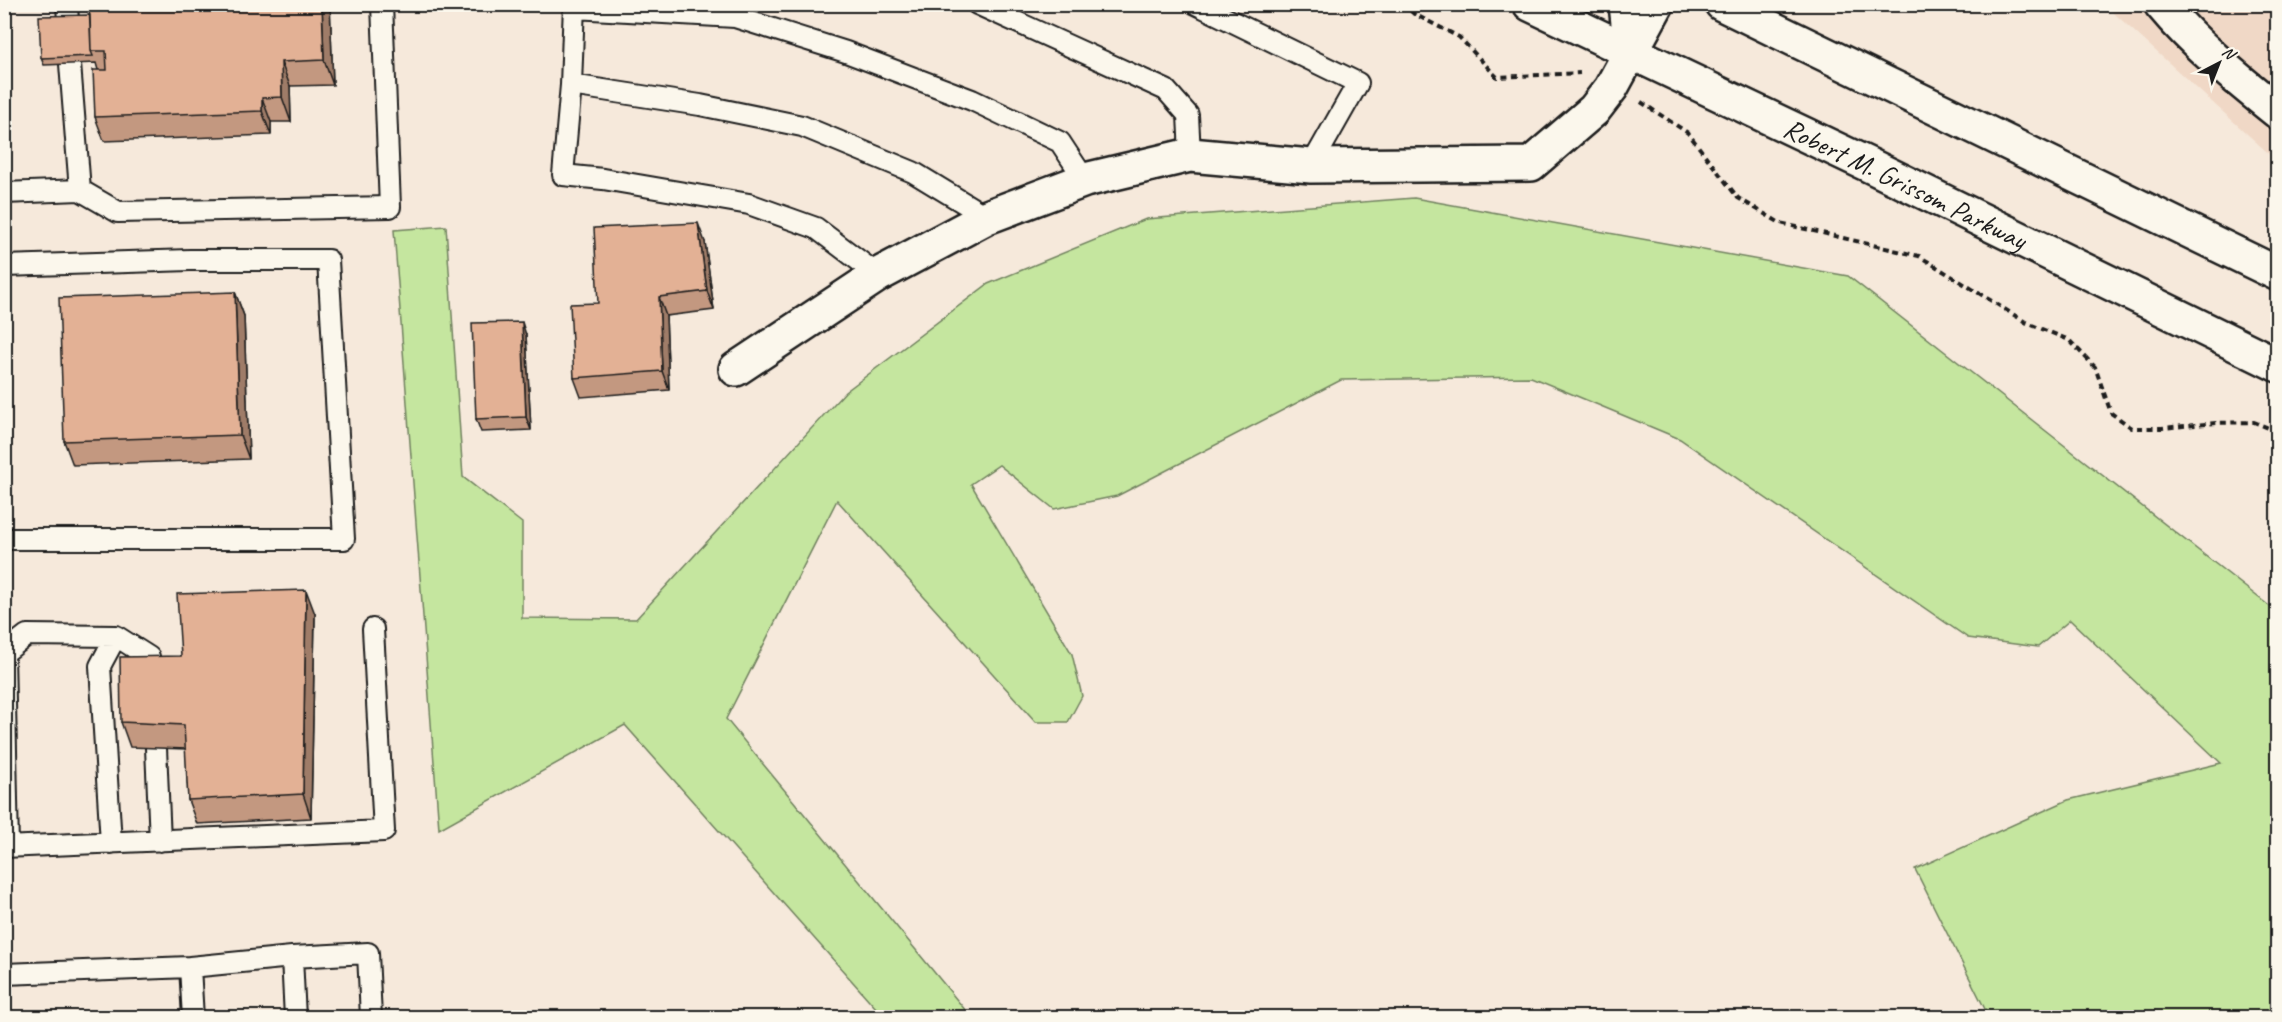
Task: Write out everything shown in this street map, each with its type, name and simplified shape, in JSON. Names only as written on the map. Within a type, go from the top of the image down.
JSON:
[{"type":"main road","name":"Robert M. Grissom Parkway","points":[[1530,4],[1869,165],[2277,365]]},
{"type":"main road","points":[[1626,4],[1631,52]]},
{"type":"main road","points":[[736,369],[878,275],[987,217],[1085,180],[1190,155],[1311,166],[1531,164],[1594,110],[1611,88],[1657,4]]},
{"type":"main road","points":[[1722,4],[2277,274]]},
{"type":"main road","points":[[1758,4],[1777,30]]},
{"type":"main road","points":[[2164,6],[2236,78],[2277,112]]},
{"type":"lane","points":[[4,193],[80,190],[118,212],[390,207],[382,4]]},
{"type":"lane","points":[[977,4],[1166,90],[1188,115],[1190,155]]},
{"type":"lane","points":[[1196,4],[1358,84],[1311,166]]},
{"type":"lane","points":[[878,275],[816,228],[749,204],[603,179],[563,175],[571,85],[574,6],[735,17],[846,52],[972,100],[1060,142],[1085,180]]},
{"type":"lane","points":[[70,64],[80,190]]},
{"type":"lane","points":[[571,85],[700,105],[802,126],[913,172],[987,217]]},
{"type":"lane","points":[[4,266],[190,260],[328,260],[344,539],[4,539]]},
{"type":"lane","points":[[152,681],[149,657],[116,636],[27,635],[4,653],[6,847],[384,831],[373,629]]},
{"type":"lane","points":[[111,843],[99,666],[116,636]]},
{"type":"lane","points":[[156,748],[160,841]]},
{"type":"lane","points":[[4,974],[190,967],[292,957],[368,953],[371,1017]]},
{"type":"lane","points":[[292,957],[295,1017]]},
{"type":"lane","points":[[190,967],[193,1017]]},
{"type":"path","points":[[1403,4],[1414,14],[1459,37],[1497,76],[1579,72],[1643,104],[1688,133],[1738,198],[1780,223],[1919,256],[2027,323],[2069,340],[2095,368],[2111,413],[2132,428],[2254,422],[2277,432]]},
{"type":"shaded area","points":[[2105,5],[2277,5],[2277,161]]},
{"type":"green space","points":[[1414,198],[1848,276],[2277,612],[2277,1017],[1989,1017],[1915,869],[2068,800],[2221,763],[2070,620],[2038,647],[1968,638],[1680,439],[1531,377],[1341,380],[1117,496],[1054,509],[999,465],[971,484],[1072,654],[1082,696],[1068,722],[1036,722],[837,500],[726,719],[971,1017],[884,1017],[625,725],[439,829],[394,230],[446,226],[463,477],[522,523],[522,618],[636,619],[845,392],[988,284],[1146,219]]},
{"type":"building","points":[[89,4],[322,4],[324,60],[281,62],[282,97],[262,98],[262,111],[95,117],[93,70],[107,70],[106,51],[91,51]]},
{"type":"building","points":[[90,15],[93,56],[41,58],[39,16]]},
{"type":"building","points":[[698,223],[707,291],[659,297],[662,371],[574,378],[570,304],[598,303],[594,228]]},
{"type":"building","points":[[235,292],[240,435],[64,441],[59,298]]},
{"type":"building","points":[[522,322],[526,417],[476,419],[472,323]]},
{"type":"building","points":[[306,590],[303,794],[188,800],[184,725],[121,722],[120,657],[181,656],[177,594]]}]
